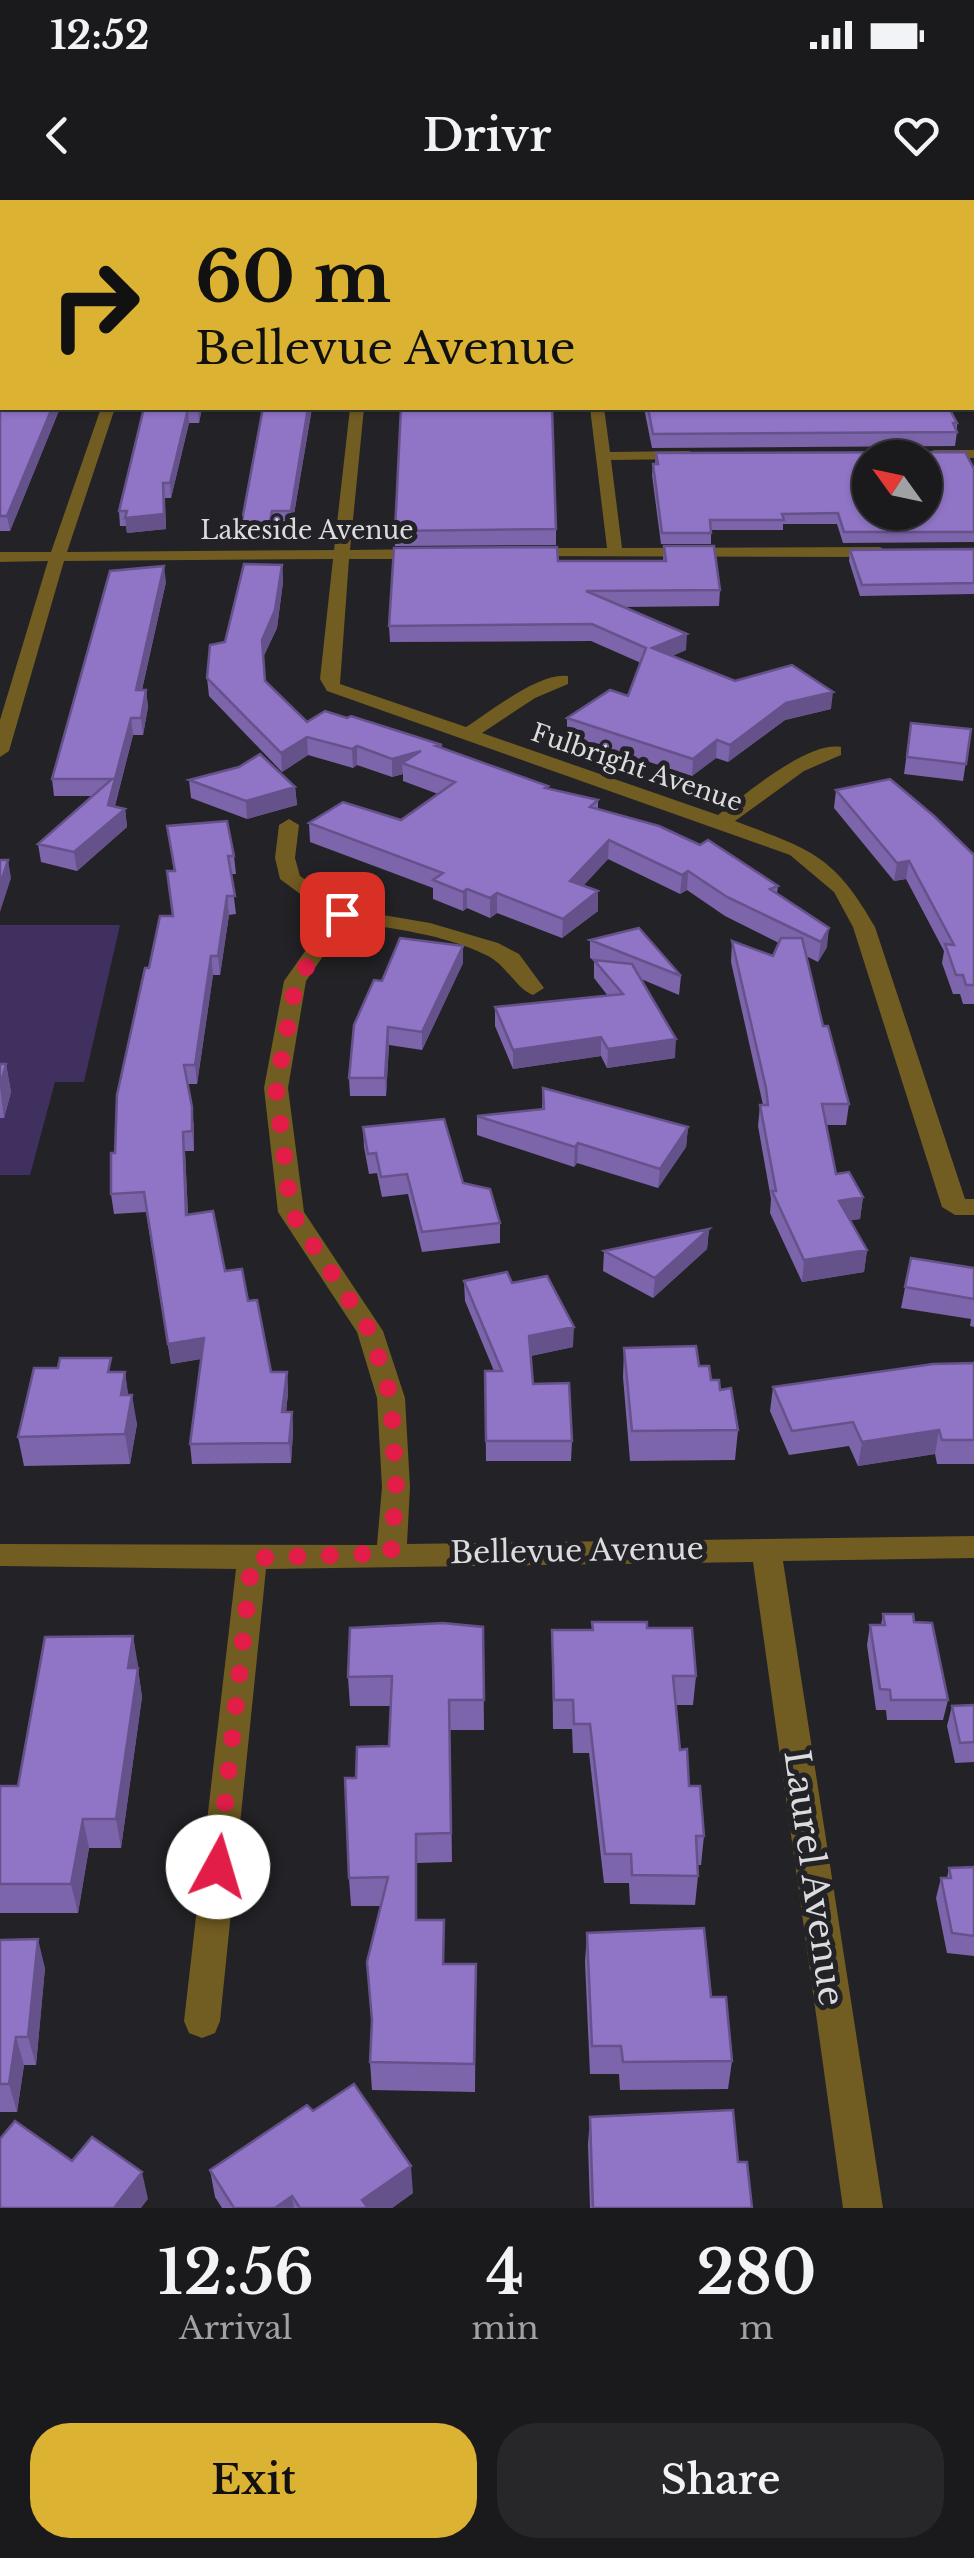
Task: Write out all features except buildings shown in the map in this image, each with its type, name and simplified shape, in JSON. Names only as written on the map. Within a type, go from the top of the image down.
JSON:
[{"type":"street","points":[[0,751],[58,556],[107,410]]},
{"type":"street","name":"Fulbright Avenue","points":[[357,410],[329,680],[333,687],[798,852],[842,889],[864,927],[956,1206],[974,1207]]},
{"type":"street","points":[[598,410],[615,552]]},
{"type":"street","points":[[942,454],[974,454]]},
{"type":"street","points":[[604,456],[701,455]]},
{"type":"street","points":[[498,553],[894,552]]},
{"type":"street","name":"Lakeside Avenue","points":[[0,557],[439,554]]},
{"type":"street","points":[[468,734],[529,694],[562,680]]},
{"type":"street","points":[[720,822],[797,767],[834,751]]},
{"type":"street","points":[[289,825],[285,858],[290,879],[342,914],[430,929],[478,943],[511,960],[533,988]]},
{"type":"street","points":[[342,914],[296,982],[276,1088],[291,1212],[370,1331],[391,1398],[396,1488],[391,1553]]},
{"type":"street","name":"Bellevue Avenue","points":[[0,1555],[252,1558],[974,1547]]},
{"type":"street","name":"Laurel Avenue","points":[[766,1548],[863,2208]]},
{"type":"street","points":[[202,2021],[252,1558]]},
{"type":"shaded area","points":[[0,925],[120,925],[84,1082],[55,1082],[30,1175],[0,1175]]},
{"type":"route","points":[[218,1867],[252,1558],[391,1553],[396,1488],[391,1398],[370,1331],[291,1212],[276,1088],[296,982],[342,914]]}]
